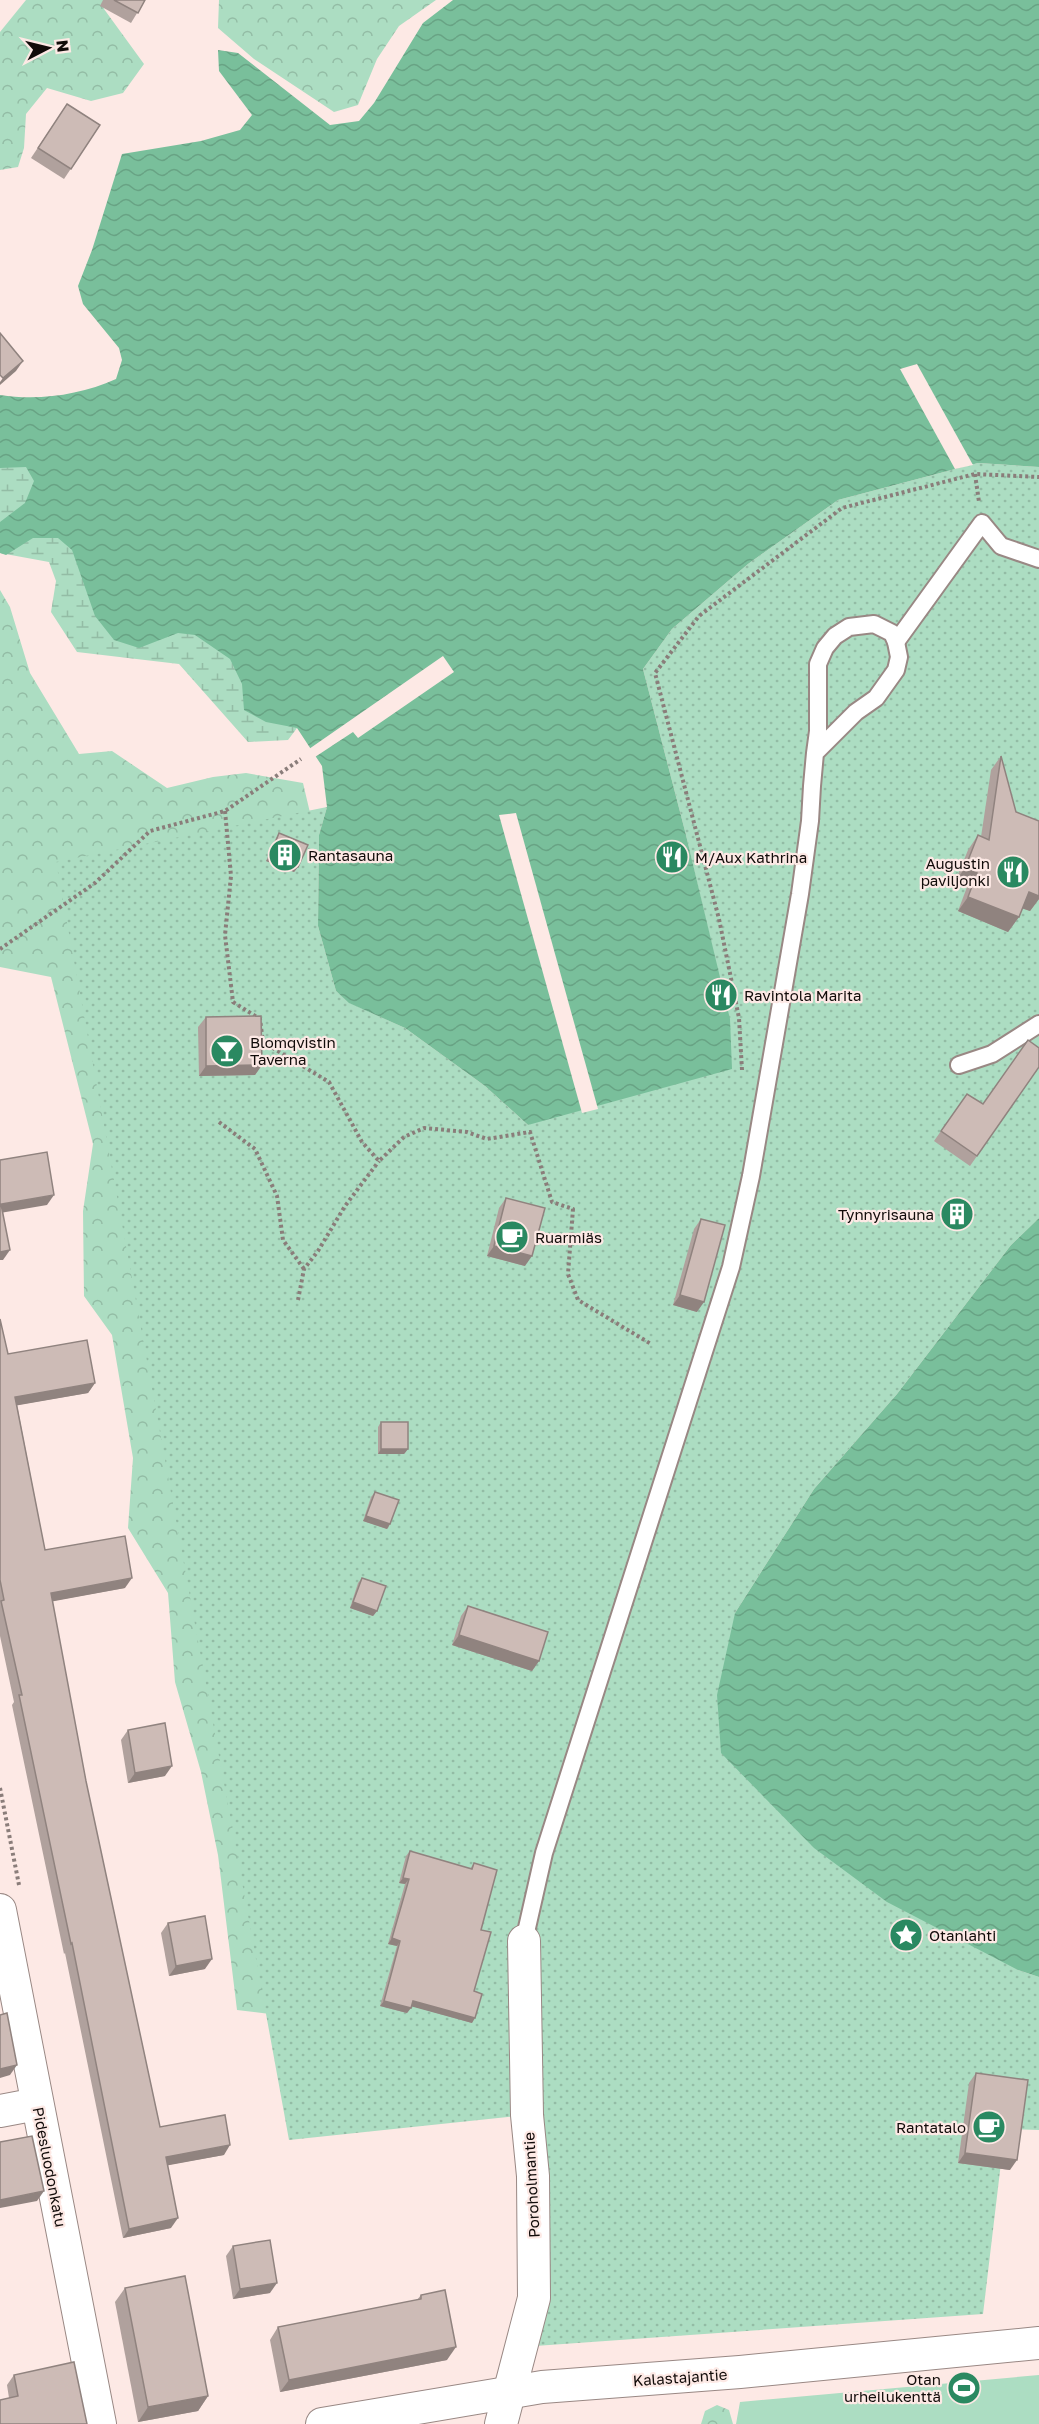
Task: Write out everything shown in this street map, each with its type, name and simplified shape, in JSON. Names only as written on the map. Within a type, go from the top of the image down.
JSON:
[{"type":"street","name":"Pidesluodonkatu","points":[[0,1910],[100,2424]]},
{"type":"street","name":"Poroholmantie","points":[[501,2424],[534,2298],[532,2176],[527,2115],[524,1941]]},
{"type":"street","points":[[0,2111],[37,2104]]},
{"type":"street","name":"Kalastajantie","points":[[322,2424],[510,2391],[740,2372],[1039,2343]]},
{"type":"lane","points":[[896,642],[982,523],[1001,546],[1039,560]]},
{"type":"lane","points":[[524,1941],[544,1853],[731,1267],[751,1176],[782,1005],[806,852],[815,753],[819,709],[818,664],[825,648],[835,636],[849,627],[874,624],[892,633],[899,657],[896,670],[876,698],[856,712],[815,753]]},
{"type":"lane","points":[[959,1065],[992,1054],[1039,1024]]},
{"type":"path","points":[[742,1070],[739,1018],[719,919],[655,673],[699,616],[842,508],[975,474],[1039,477]]},
{"type":"path","points":[[0,948],[96,883],[150,831],[225,811],[301,759]]},
{"type":"path","points":[[225,811],[231,876],[225,935],[233,1002],[260,1019],[263,1042],[329,1082],[362,1142],[379,1161]]},
{"type":"path","points":[[219,1122],[255,1149],[277,1196],[283,1240],[304,1269]]},
{"type":"path","points":[[298,1300],[304,1269],[318,1251],[345,1206],[379,1161],[404,1137],[424,1128],[467,1132],[487,1139],[530,1132],[552,1202],[573,1209],[568,1274],[578,1300],[651,1344]]},
{"type":"green space","points":[[26,0],[103,0],[104,9],[144,64],[123,93],[91,101],[47,88],[26,114],[24,148],[18,167],[0,170],[0,32]]},
{"type":"green space","points":[[219,0],[436,0],[399,26],[377,59],[358,105],[334,112],[254,59],[218,28]]},
{"type":"green space","points":[[69,450],[297,728],[288,740],[248,742],[179,664],[77,652],[51,612],[56,581],[49,562],[0,553],[0,458]]},
{"type":"green space","points":[[978,463],[1039,467],[1039,1218],[1011,1245],[897,1394],[814,1489],[735,1613],[1018,1970],[1039,1977],[1039,2130],[1005,2129],[983,2314],[521,2347],[527,2115],[289,2140],[56,862],[327,807],[319,835],[318,926],[336,991],[350,1003],[405,1028],[485,1086],[528,1125],[729,1019],[686,835],[643,669],[672,629],[748,564],[838,500]]},
{"type":"green space","points":[[0,590],[10,607],[30,673],[79,754],[112,751],[167,788],[213,777],[246,773],[303,783],[315,834],[278,2015],[237,2010],[218,1855],[201,1772],[175,1682],[168,1593],[128,1528],[133,1458],[112,1335],[84,1296],[83,1211],[93,1144],[51,977],[0,967]]},
{"type":"green space","name":"Otan urheilukenttä","points":[[1039,2375],[1039,2424],[736,2424],[740,2402]]},
{"type":"green space","points":[[717,2405],[729,2410],[733,2424],[701,2424],[705,2411]]},
{"type":"water","points":[[453,0],[1039,0],[1039,467],[978,463],[838,500],[748,564],[672,629],[643,669],[730,1019],[732,1069],[528,1125],[485,1086],[405,1028],[349,1003],[336,991],[318,926],[319,835],[327,807],[322,766],[297,728],[266,722],[244,710],[242,684],[230,659],[195,635],[178,633],[139,648],[114,640],[95,616],[72,550],[58,538],[33,538],[6,555],[0,553],[0,522],[25,503],[34,481],[26,467],[0,468],[0,395],[44,397],[74,393],[102,385],[116,379],[122,360],[119,348],[83,304],[78,286],[92,250],[122,154],[201,141],[240,130],[252,115],[219,71],[218,50],[238,53],[330,125],[359,121],[374,103],[423,23]]},
{"type":"water","points":[[1039,1218],[1039,1977],[1018,1970],[887,1902],[814,1848],[721,1753],[717,1695],[735,1613],[814,1489],[897,1394],[1011,1245]]},
{"type":"pier","points":[[917,364],[973,465],[955,469],[900,369]]},
{"type":"pier","points":[[443,656],[454,672],[358,738],[353,732],[315,757],[309,749]]},
{"type":"pier","points":[[516,813],[598,1109],[582,1113],[499,815]]},
{"type":"building","points":[[114,0],[145,0],[138,13]]},
{"type":"building","points":[[67,104],[100,125],[71,169],[38,148]]},
{"type":"building","points":[[0,333],[23,361],[3,378],[0,375]]},
{"type":"building","points":[[1001,756],[1016,812],[1039,821],[1039,896],[1029,892],[1019,917],[968,897],[977,873],[965,868],[978,835],[989,840]]},
{"type":"building","name":"Rantasauna","points":[[279,833],[308,845],[298,867],[270,856]]},
{"type":"building","name":"Blomqvistin Taverna","points":[[261,1016],[262,1065],[206,1066],[206,1017]]},
{"type":"building","points":[[1028,1040],[1039,1048],[1039,1067],[977,1156],[941,1131],[967,1094],[983,1104]]},
{"type":"building","points":[[47,1152],[54,1195],[1,1204],[10,1250],[0,1252],[0,1160]]},
{"type":"building","name":"Ruarmiäs","points":[[506,1198],[545,1208],[532,1256],[494,1246]]},
{"type":"building","points":[[701,1219],[725,1225],[704,1302],[680,1295]]},
{"type":"building","points":[[0,1319],[8,1354],[87,1340],[95,1383],[15,1397],[45,1550],[125,1536],[132,1578],[51,1593],[86,1781],[160,2127],[225,2115],[230,2145],[166,2157],[178,2218],[129,2229],[72,1943],[19,1695],[22,1695],[1,1601],[4,1600],[0,1580]]},
{"type":"building","points":[[381,1422],[408,1422],[408,1449],[381,1449]]},
{"type":"building","points":[[375,1492],[399,1500],[390,1524],[366,1516]]},
{"type":"building","points":[[362,1578],[386,1586],[377,1611],[353,1602]]},
{"type":"building","points":[[468,1606],[548,1632],[539,1661],[459,1635]]},
{"type":"building","points":[[165,1723],[172,1766],[135,1773],[128,1730]]},
{"type":"building","points":[[410,1851],[472,1869],[474,1863],[497,1870],[481,1930],[491,1932],[474,1991],[482,1994],[475,2018],[413,2001],[411,2008],[384,2001],[400,1941],[392,1938],[409,1879],[403,1878]]},
{"type":"building","points":[[205,1916],[212,1959],[176,1966],[168,1923]]},
{"type":"building","points":[[7,2013],[17,2065],[0,2069],[0,2015]]},
{"type":"building","name":"Rantatalo","points":[[976,2073],[1028,2080],[1017,2160],[965,2153]]},
{"type":"building","points":[[32,2136],[44,2191],[0,2200],[0,2142]]},
{"type":"building","points":[[270,2240],[277,2283],[240,2289],[233,2246]]},
{"type":"building","points":[[185,2276],[208,2396],[148,2407],[125,2288]]},
{"type":"building","points":[[445,2290],[456,2347],[289,2380],[278,2327],[421,2299],[421,2295]]},
{"type":"building","points":[[74,2362],[87,2424],[0,2424],[0,2400],[18,2396],[14,2375]]},
{"type":"place","name":"Rantasauna","points":[[285,855]]},
{"type":"place","name":"M/Aux Kathrina","points":[[672,857]]},
{"type":"place","name":"Augustin paviljonki","points":[[1013,872]]},
{"type":"place","name":"Ravintola Marita","points":[[721,995]]},
{"type":"place","name":"Blomqvistin Taverna","points":[[227,1051]]},
{"type":"place","name":"Tynnyrisauna","points":[[957,1214]]},
{"type":"place","name":"Ruarmiäs","points":[[512,1237]]},
{"type":"place","name":"Otanlahti","points":[[906,1935]]},
{"type":"place","name":"Rantatalo","points":[[989,2127]]},
{"type":"place","name":"Otan urheilukenttä","points":[[964,2388]]}]
